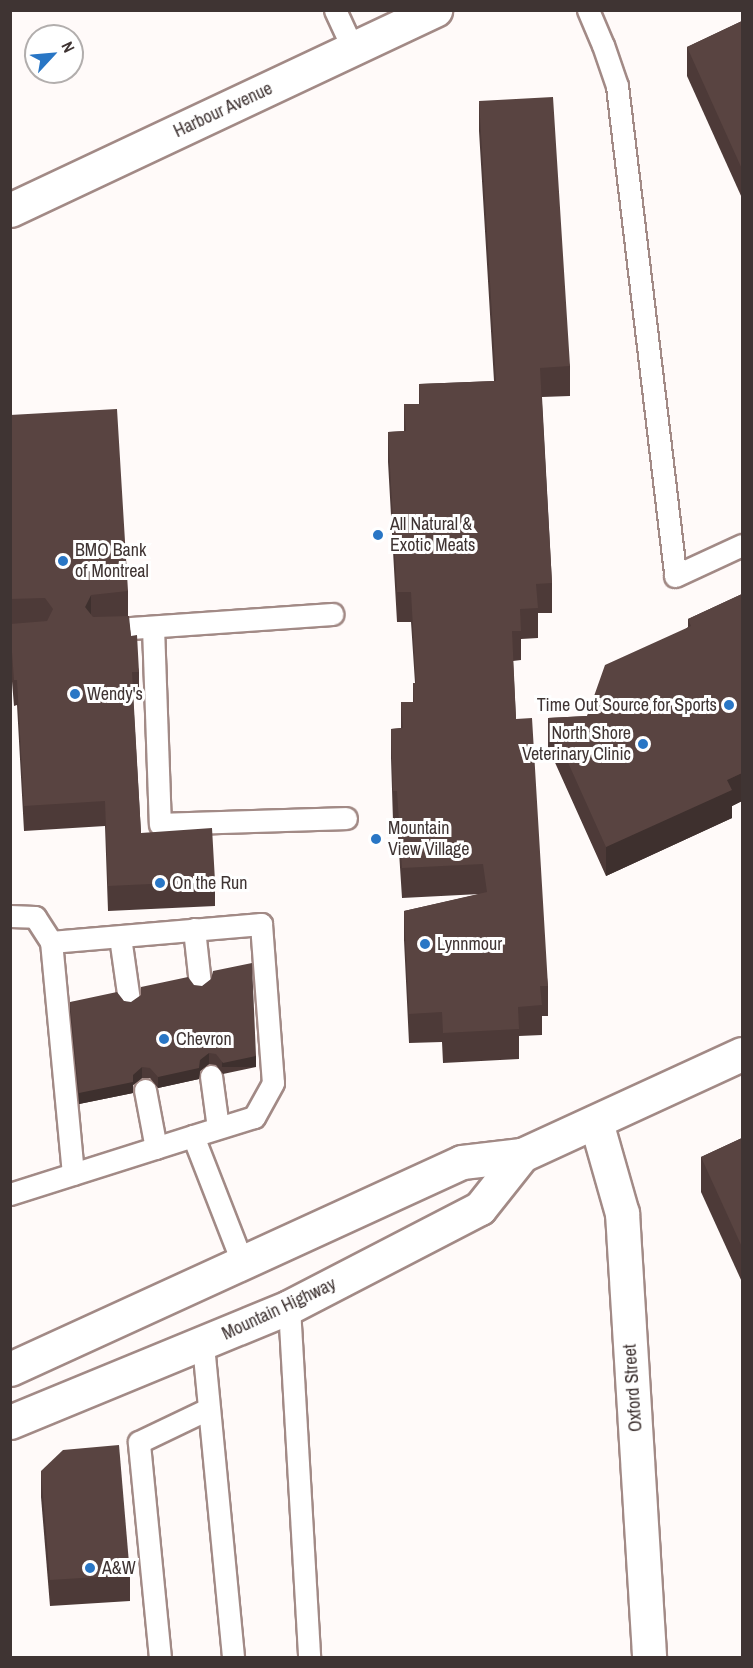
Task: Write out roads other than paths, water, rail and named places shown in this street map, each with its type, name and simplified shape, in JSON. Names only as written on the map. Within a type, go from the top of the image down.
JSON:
[{"type":"street","name":"Harbour Avenue","points":[[10,210],[435,10]]},
{"type":"street","name":"Mountain Highway","points":[[10,1369],[462,1162],[522,1155],[742,1054]]},
{"type":"street","name":"Oxford Street","points":[[596,1122],[622,1213],[650,1658]]},
{"type":"street","name":"Mountain Highway","points":[[10,1422],[203,1345],[289,1307],[480,1208],[522,1155]]},
{"type":"lane","points":[[335,10],[353,49]]},
{"type":"lane","points":[[588,10],[617,86],[675,576],[742,545]]},
{"type":"lane","points":[[98,631],[332,614]]},
{"type":"lane","points":[[153,627],[160,824],[346,818]]},
{"type":"lane","points":[[10,916],[35,917],[51,942],[73,1174]]},
{"type":"lane","points":[[10,1194],[254,1117],[273,1083],[261,924],[51,942]]},
{"type":"lane","points":[[194,929],[201,984]]},
{"type":"lane","points":[[120,937],[129,1000]]},
{"type":"lane","points":[[211,1076],[218,1128]]},
{"type":"lane","points":[[145,1090],[156,1148]]},
{"type":"lane","points":[[193,1136],[243,1264]]},
{"type":"lane","points":[[289,1307],[309,1658]]},
{"type":"lane","points":[[203,1345],[232,1658]]},
{"type":"lane","points":[[159,1658],[139,1442],[208,1409]]},
{"type":"place","name":"All Natural & Exotic Meats","points":[[378,535]]},
{"type":"place","name":"BMO Bank of Montreal","points":[[63,561]]},
{"type":"place","name":"Wendy's","points":[[75,694]]},
{"type":"place","name":"Time Out Source for Sports","points":[[729,705]]},
{"type":"place","name":"North Shore Veterinary Clinic","points":[[643,744]]},
{"type":"place","name":"Mountain View Village","points":[[376,839]]},
{"type":"place","name":"On the Run","points":[[160,883]]},
{"type":"place","name":"Lynnmour","points":[[425,944]]},
{"type":"place","name":"Chevron","points":[[164,1039]]},
{"type":"place","name":"A&W","points":[[90,1568]]}]
